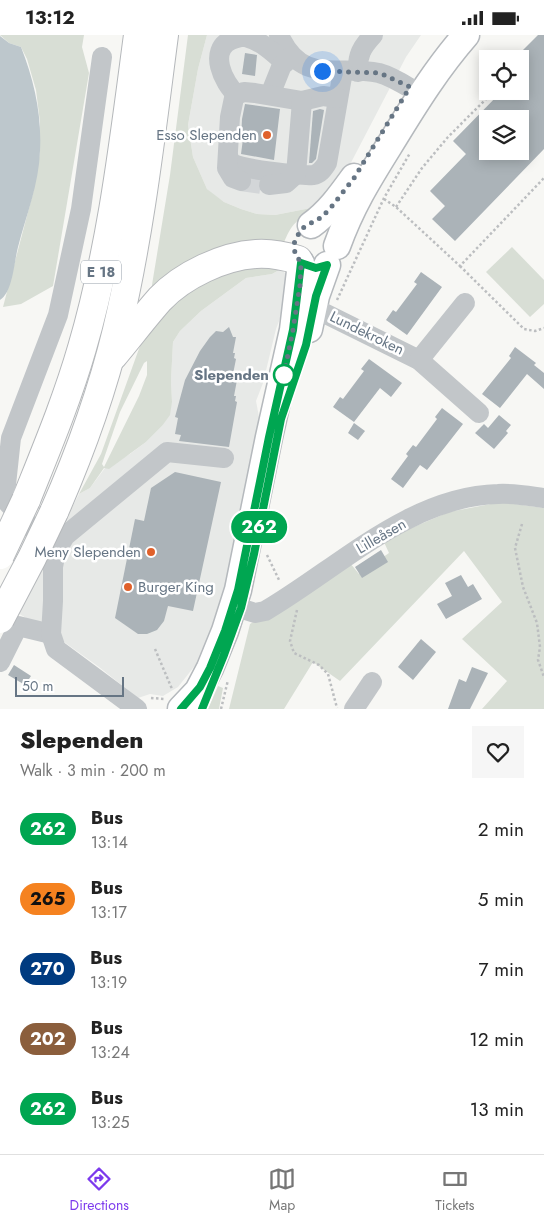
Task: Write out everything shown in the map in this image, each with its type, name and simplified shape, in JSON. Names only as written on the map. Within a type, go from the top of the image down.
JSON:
[{"type":"highway","name":"E 18","points":[[0,555],[26,500],[62,410],[83,347],[94,304],[117,183],[138,35]]},
{"type":"highway","name":"E 18","points":[[0,619],[54,512],[85,437],[109,361],[132,262],[164,35]]},
{"type":"highway","name":"E 18","points":[[109,361],[161,299],[178,284],[195,274],[228,259],[246,255],[271,254],[316,258]]},
{"type":"main road","points":[[311,225],[333,205],[354,178],[410,87],[449,35]]},
{"type":"main road","points":[[178,701],[198,691],[215,658],[237,607],[269,437],[293,330],[316,258],[348,216],[364,186],[426,86],[466,35]]},
{"type":"main road","points":[[311,225],[326,227],[336,238],[316,258],[295,253],[295,239],[304,227],[311,225]]},
{"type":"main road","points":[[202,709],[224,655],[254,554],[277,436],[288,396],[306,345],[325,305],[316,258]]},
{"type":"street","points":[[270,95],[278,73],[288,59],[288,51],[279,35]]},
{"type":"street","points":[[228,156],[230,162],[251,168],[314,175],[323,171],[327,163],[338,99],[351,71],[358,63],[360,50],[373,35]]},
{"type":"street","points":[[237,95],[226,83],[219,54],[225,43],[242,37],[265,45],[288,59],[312,69],[380,73],[410,87]]},
{"type":"street","points":[[56,551],[8,503],[4,494],[11,438],[58,315],[81,209],[102,57]]},
{"type":"street","points":[[241,181],[233,179],[227,168],[230,117],[234,98],[237,95],[244,92],[302,101],[323,96],[338,99]]},
{"type":"street","points":[[269,185],[286,183],[296,174],[302,101]]},
{"type":"street","name":"Lundekroken","points":[[419,360],[465,303]]},
{"type":"street","name":"Lundekroken","points":[[325,305],[419,360],[478,413]]},
{"type":"street","points":[[137,709],[56,649],[51,633],[53,567],[56,551],[65,536],[167,452],[224,458]]},
{"type":"street","name":"Lilleåsen","points":[[237,607],[255,613],[265,611],[378,535],[429,510],[465,498],[499,493],[544,498]]},
{"type":"street","points":[[0,661],[18,626],[51,633]]},
{"type":"street","points":[[354,709],[372,682]]},
{"type":"street","points":[[111,689],[123,709]]},
{"type":"path","points":[[396,207],[422,168],[448,137],[485,100]]},
{"type":"path","points":[[325,305],[352,270],[384,198],[412,151]]},
{"type":"path","points":[[460,266],[544,178]]},
{"type":"path","points":[[384,198],[460,266],[524,329],[535,331],[544,327]]},
{"type":"path","points":[[522,523],[515,548],[523,587],[537,623],[540,647],[538,660],[544,677]]},
{"type":"path","points":[[267,555],[277,578],[296,591],[290,641],[294,653],[319,665],[328,674],[338,709]]},
{"type":"path","points":[[155,649],[178,701]]},
{"type":"shaded area","points":[[0,35],[84,35],[82,47],[89,73],[53,286],[21,304],[3,307],[33,193],[40,152],[40,122],[36,90],[27,59],[21,47],[9,43]]},
{"type":"shaded area","points":[[188,35],[207,35],[198,69],[188,125],[193,157],[207,189],[224,202],[257,214],[275,215],[316,207],[295,223],[283,245],[150,297],[170,175]]},
{"type":"shaded area","points":[[207,35],[421,35],[406,57],[344,176],[316,207],[275,215],[257,214],[241,209],[215,196],[207,189],[193,157],[188,125],[198,69]]},
{"type":"shaded area","points":[[0,36],[9,43],[21,47],[30,72],[36,98],[40,138],[35,188],[18,247],[10,284],[0,300]]},
{"type":"shaded area","points":[[512,247],[544,280],[544,304],[530,317],[486,272]]},
{"type":"shaded area","points":[[242,263],[281,269],[272,274],[246,278],[201,311],[180,331],[173,342],[170,415],[146,442],[109,469],[104,468],[90,488],[79,494],[101,454],[145,332],[164,306]],"holes":[[[147,361],[147,375],[139,396],[104,467],[102,464],[120,412],[144,363]]]},
{"type":"shaded area","points":[[281,269],[287,275],[284,308],[276,329],[263,383],[256,401],[259,424],[224,604],[201,658],[178,687],[163,696],[150,694],[138,698],[64,642],[18,613],[79,494],[90,488],[105,468],[130,454],[146,442],[162,426],[172,402],[173,342],[180,331],[201,311],[246,278],[272,274]]},
{"type":"shaded area","points":[[501,502],[544,508],[544,709],[482,709],[507,681],[462,639],[502,602],[464,551],[340,681],[313,662],[284,709],[229,709],[250,624],[350,563],[359,574],[389,553],[383,540],[449,512]]},
{"type":"shaded area","points":[[218,686],[223,688],[219,709],[208,709]]},
{"type":"building","points":[[538,35],[544,35],[544,149],[455,241],[432,219],[445,206],[430,191],[466,154],[453,141],[479,114],[479,160],[529,160],[529,110],[483,110],[493,100],[529,100],[529,50],[523,50]]},
{"type":"building","points":[[245,53],[257,55],[255,76],[242,74]]},
{"type":"building","points":[[245,104],[280,109],[274,160],[241,154],[243,139],[241,139],[242,119]]},
{"type":"building","points":[[324,110],[316,159],[309,163],[313,111]]},
{"type":"building","points":[[421,272],[442,287],[407,335],[386,320],[393,310],[396,312],[417,284],[414,282]]},
{"type":"building","points":[[229,327],[233,337],[236,337],[233,353],[235,353],[234,358],[236,359],[233,374],[236,375],[235,380],[237,380],[234,396],[236,396],[235,401],[237,402],[229,447],[179,441],[181,435],[175,434],[178,418],[175,417],[185,380],[200,351],[210,337],[216,331],[223,332]]},
{"type":"building","points":[[515,347],[536,363],[534,365],[544,373],[544,389],[527,374],[500,408],[482,394],[511,358],[509,356]]},
{"type":"building","points":[[369,359],[402,383],[391,397],[380,388],[354,422],[333,407],[340,397],[343,399],[364,371],[361,369]]},
{"type":"building","points":[[442,408],[463,424],[427,470],[420,465],[403,488],[391,479],[408,456],[406,454],[413,445],[416,447],[437,419],[435,417]]},
{"type":"building","points":[[499,415],[511,425],[506,431],[508,433],[494,449],[475,433],[484,424],[488,428]]},
{"type":"building","points":[[354,423],[365,431],[358,440],[348,433]]},
{"type":"building","points":[[175,472],[221,482],[193,611],[168,606],[164,621],[157,630],[147,634],[138,634],[115,618],[135,519],[144,521],[151,488]]},
{"type":"building","points":[[381,550],[388,562],[362,578],[355,567]]},
{"type":"building","points":[[461,575],[468,587],[473,584],[482,599],[446,619],[437,604],[452,596],[445,583]]},
{"type":"building","points":[[421,639],[436,652],[413,680],[398,667]]},
{"type":"building","points":[[14,665],[31,676],[25,685],[8,675]]},
{"type":"building","points":[[472,667],[488,673],[470,709],[448,709],[459,679],[466,682]]},
{"type":"tunnel","points":[[241,181],[269,185]]},
{"type":"bus line","name":"262","points":[[181,709],[203,683],[215,658],[238,590],[293,330],[300,285],[301,263],[316,268],[327,265],[316,296],[306,345],[281,419],[254,554],[241,608],[202,709]]},
{"type":"place","name":"Esso Slependen","points":[[267,135]]},
{"type":"place","name":"Slependen","points":[[284,375]]},
{"type":"place","name":"Meny Slependen","points":[[151,552]]},
{"type":"place","name":"Burger King","points":[[128,587]]},
{"type":"route","points":[[284,375],[283,379],[300,285],[301,263],[295,253],[295,239],[304,227],[311,225],[322,217],[354,178],[410,87],[380,73],[322,71]]}]
